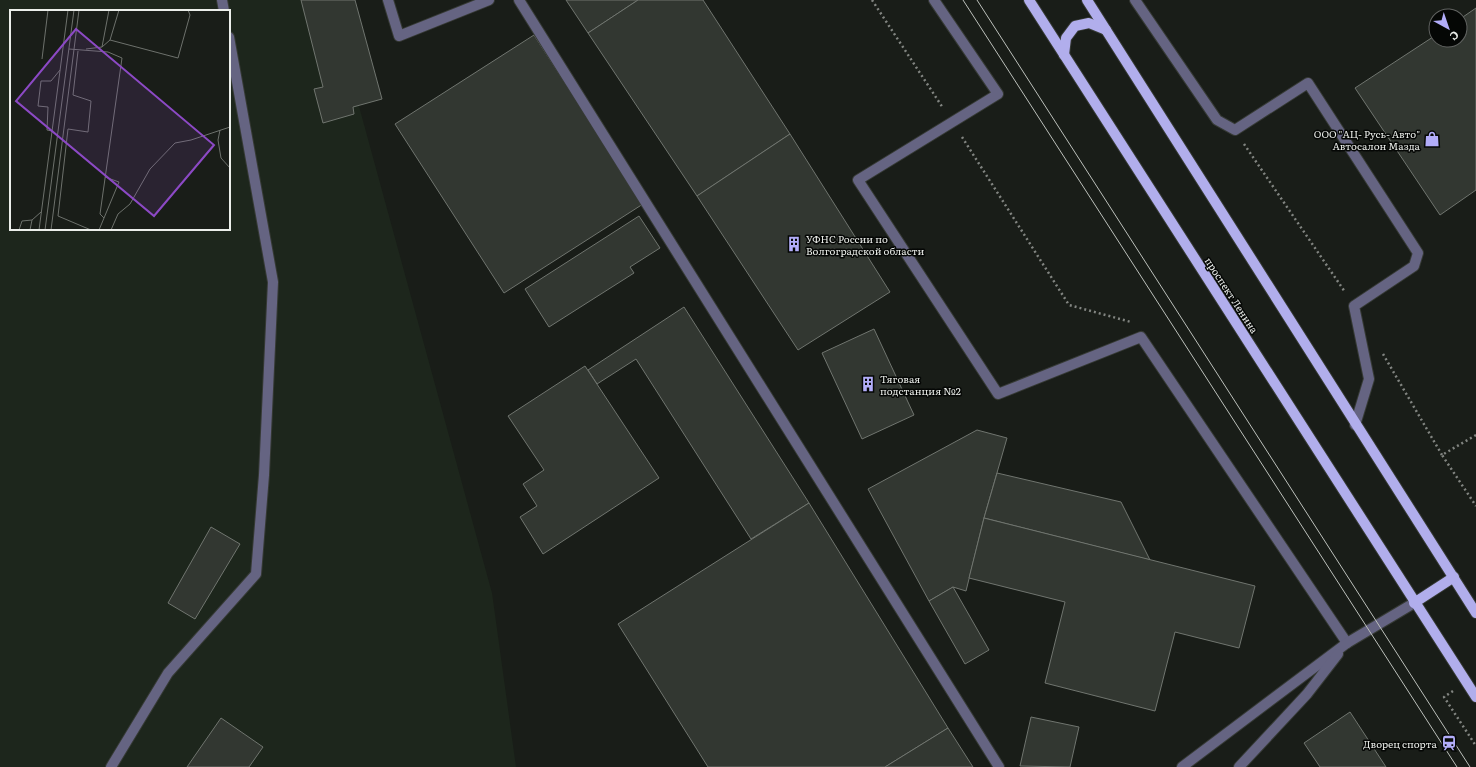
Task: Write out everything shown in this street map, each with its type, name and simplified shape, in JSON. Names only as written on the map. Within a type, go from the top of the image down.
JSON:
[{"type":"main road","name":"проспект Ленина","points":[[1029,0],[1414,603],[1476,697]]},
{"type":"main road","points":[[1088,0],[1355,425],[1454,577],[1476,614]]},
{"type":"main road","points":[[1064,55],[1066,38],[1075,26],[1089,23],[1106,30]]},
{"type":"main road","points":[[1414,603],[1454,577]]},
{"type":"street","points":[[222,0],[224,10]]},
{"type":"street","points":[[388,0],[399,36],[489,0]]},
{"type":"street","points":[[519,0],[999,767]]},
{"type":"street","points":[[934,0],[998,94],[858,180],[998,394],[1141,337],[1347,643]]},
{"type":"street","points":[[1135,0],[1217,120],[1235,130],[1308,83],[1418,253],[1414,266],[1354,306],[1369,379],[1355,425]]},
{"type":"street","points":[[111,767],[168,673],[256,574],[264,475],[273,282],[230,43]]},
{"type":"street","points":[[1182,767],[1347,643],[1414,603]]},
{"type":"street","points":[[1239,767],[1307,694],[1347,643]]},
{"type":"path","points":[[872,0],[953,122],[1069,305],[1132,322],[1141,337]]},
{"type":"path","points":[[1235,130],[1354,306]]},
{"type":"path","points":[[1382,354],[1442,456],[1476,506]]},
{"type":"path","points":[[1442,456],[1476,435]]},
{"type":"shaded area","points":[[0,0],[330,0],[492,593],[516,767],[0,767]]},
{"type":"building","points":[[301,0],[355,0],[382,99],[353,107],[354,114],[323,123],[314,89],[323,87]]},
{"type":"building","points":[[566,0],[638,0],[588,33]]},
{"type":"building","points":[[638,0],[703,0],[790,134],[697,196],[588,33]]},
{"type":"building","name":"ООО \"АЦ- Русь- Авто\" Автосалон Мазда","points":[[1476,8],[1476,190],[1440,215],[1355,88],[1428,40],[1428,48],[1468,48],[1468,14]]},
{"type":"building","points":[[534,35],[643,204],[504,293],[395,124]]},
{"type":"building","name":"УФНС России по Волгоградской области","points":[[790,134],[890,292],[798,350],[697,196]]},
{"type":"building","points":[[639,216],[660,248],[630,267],[634,273],[549,327],[525,289]]},
{"type":"building","points":[[684,307],[809,503],[751,539],[636,359],[597,384],[588,370]]},
{"type":"building","name":"Тяговая подстанция №2","points":[[874,329],[914,415],[862,439],[822,353]]},
{"type":"building","points":[[585,366],[659,478],[543,554],[520,517],[537,506],[523,484],[544,470],[508,416]]},
{"type":"building","points":[[977,430],[1007,438],[984,518],[966,591],[953,587],[929,601],[868,489]]},
{"type":"building","points":[[997,473],[1121,502],[1150,560],[984,518]]},
{"type":"building","points":[[809,503],[948,728],[885,767],[708,767],[618,624]]},
{"type":"building","points":[[984,518],[1255,586],[1239,648],[1175,632],[1155,711],[1045,683],[1065,602],[969,578]]},
{"type":"building","points":[[211,527],[240,544],[195,619],[168,603]]},
{"type":"building","points":[[953,587],[989,650],[965,664],[929,601]]},
{"type":"building","points":[[1350,712],[1386,767],[1320,767],[1304,743]]},
{"type":"building","points":[[1031,717],[1079,727],[1070,767],[1020,766]]},
{"type":"building","points":[[221,718],[263,747],[249,767],[187,767]]},
{"type":"building","points":[[948,728],[973,767],[885,767]]},
{"type":"tram line","points":[[963,0],[1457,767]]},
{"type":"tram line","points":[[977,0],[1470,767]]},
{"type":"place","name":"ООО \"АЦ- Русь- Авто\" Автосалон Мазда","points":[[1432,139]]},
{"type":"place","name":"УФНС России по Волгоградской области","points":[[794,244]]},
{"type":"place","name":"Тяговая подстанция №2","points":[[868,384]]},
{"type":"place","name":"Дворец спорта","points":[[1449,743]]}]
